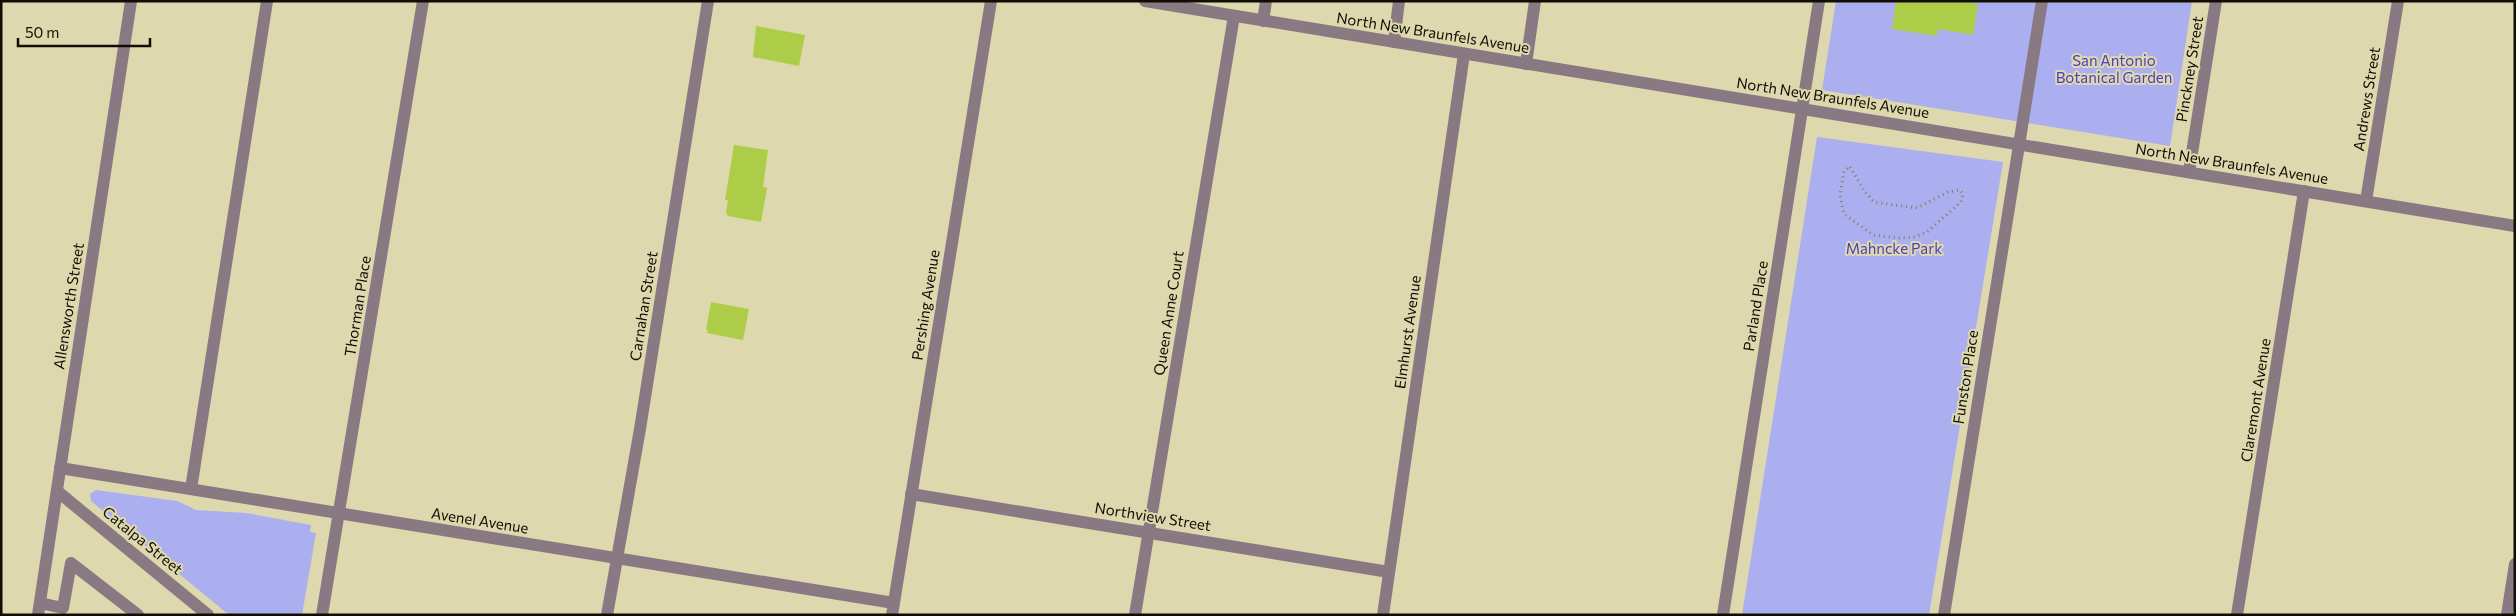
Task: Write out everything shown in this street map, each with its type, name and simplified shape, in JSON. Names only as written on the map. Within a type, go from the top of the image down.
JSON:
[{"type":"street","name":"Allensworth Street","points":[[39,609],[131,1]]},
{"type":"street","points":[[191,489],[267,1]]},
{"type":"street","name":"Thorman Place","points":[[322,615],[423,1]]},
{"type":"street","name":"Carnahan Street","points":[[607,615],[640,429],[708,1]]},
{"type":"street","name":"Pershing Avenue","points":[[893,609],[991,1]]},
{"type":"street","name":"North New Braunfels Avenue","points":[[1145,1],[2515,226]]},
{"type":"street","points":[[1263,21],[1266,1]]},
{"type":"street","points":[[1394,42],[1399,1]]},
{"type":"street","points":[[1526,64],[1536,1]]},
{"type":"street","name":"Parland Place","points":[[1723,615],[1819,1]]},
{"type":"street","name":"Funston Place","points":[[1944,615],[2042,1]]},
{"type":"street","name":"Pinckney Street","points":[[2189,172],[2216,1]]},
{"type":"street","name":"Andrews Street","points":[[2366,201],[2398,1]]},
{"type":"street","name":"Queen Anne Court","points":[[1135,615],[1234,16]]},
{"type":"street","name":"Elmhurst Avenue","points":[[1383,615],[1464,54]]},
{"type":"street","name":"Claremont Avenue","points":[[2237,615],[2304,191]]},
{"type":"street","name":"Avenel Avenue","points":[[60,468],[616,558],[893,609]]},
{"type":"street","name":"Catalpa Street","points":[[57,491],[208,615]]},
{"type":"street","name":"Northview Street","points":[[911,494],[1389,572]]},
{"type":"street","points":[[39,609],[62,612],[71,563],[138,615]]},
{"type":"street","points":[[2507,615],[2515,564]]},
{"type":"path","points":[[1850,167],[1865,192],[1874,202],[1917,208],[1948,192],[1960,190],[1963,194],[1961,202],[1927,232],[1915,237],[1898,238],[1873,235],[1844,214],[1840,196],[1844,171],[1850,167]]},
{"type":"green space","name":"San Antonio Botanical Garden","points":[[1836,1],[2192,1],[2170,146],[1822,90]]},
{"type":"green space","name":"Mahncke Park","points":[[1817,137],[2003,162],[1929,615],[1742,615]]},
{"type":"green space","points":[[96,490],[177,501],[196,510],[246,513],[311,525],[310,532],[316,533],[302,615],[229,615],[91,501],[90,494]]},
{"type":"building","points":[[1896,1],[1959,1],[1978,4],[1973,35],[1938,29],[1937,36],[1892,29]]},
{"type":"building","points":[[756,26],[805,35],[799,66],[753,57]]},
{"type":"building","points":[[734,145],[768,150],[763,187],[767,188],[761,222],[728,216],[726,213],[728,200],[725,200]]},
{"type":"building","points":[[711,302],[749,309],[743,340],[707,333]]}]
